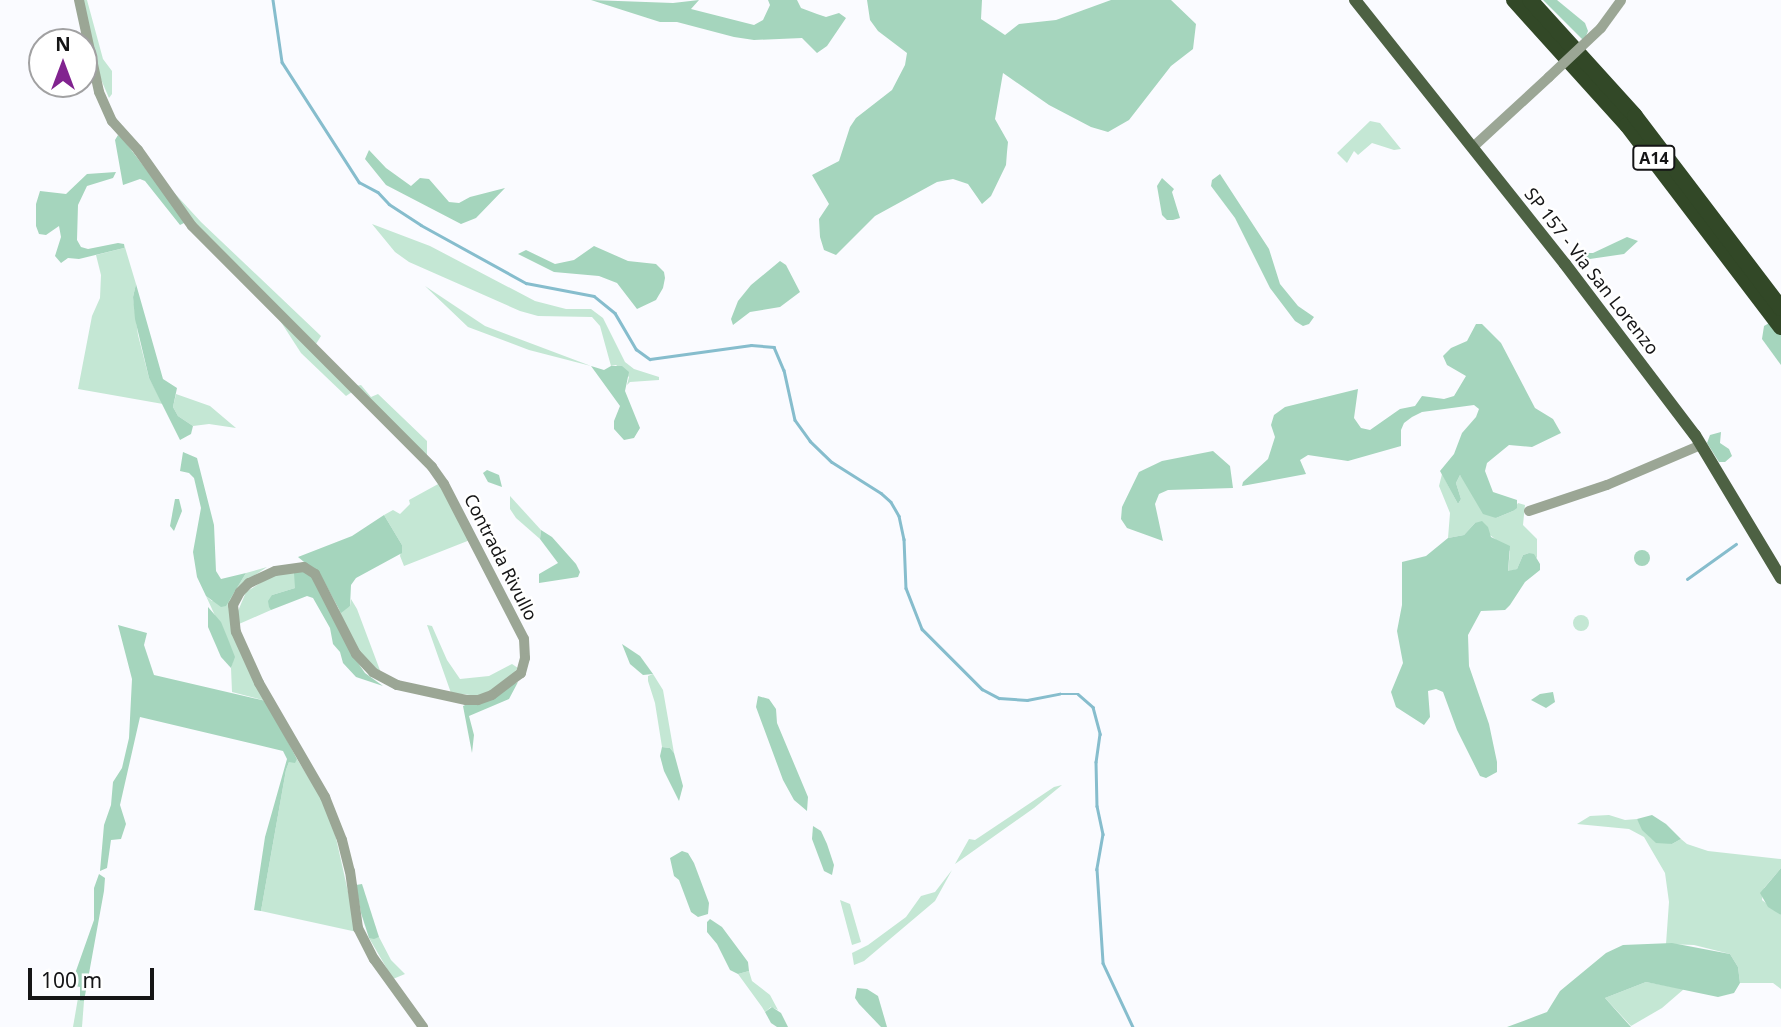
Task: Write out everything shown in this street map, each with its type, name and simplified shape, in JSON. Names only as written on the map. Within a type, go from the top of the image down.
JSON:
[{"type":"highway","name":"A14","points":[[1514,0],[1627,125],[1781,327]]},
{"type":"highway","name":"A14","points":[[1530,0],[1635,116],[1781,308]]},
{"type":"main road","name":"SP 157 - Via San Lorenzo","points":[[1355,0],[1571,271],[1700,445],[1781,578]]},
{"type":"street","name":"Contrada Rivullo","points":[[79,0],[99,92],[112,121],[138,150],[192,226],[432,467],[444,484],[524,639],[525,659],[521,673],[492,695],[478,701],[466,700],[397,685],[373,672],[356,654],[315,574],[304,567],[275,570],[249,583],[233,605],[236,632],[255,675],[325,797],[342,840],[350,871],[358,928],[374,959],[424,1027]]},
{"type":"street","points":[[1473,147],[1601,27],[1621,0]]},
{"type":"street","points":[[1529,511],[1619,481],[1700,445]]},
{"type":"green space","points":[[82,0],[87,0],[95,28],[89,28]]},
{"type":"green space","points":[[591,0],[673,3],[699,0],[691,9],[754,25],[763,20],[770,5],[768,0],[797,0],[801,8],[817,14],[826,17],[839,13],[846,18],[827,46],[817,53],[802,38],[754,40],[734,37],[677,22],[660,22]]},
{"type":"green space","points":[[867,0],[982,0],[981,19],[1005,35],[1019,24],[1056,20],[1111,0],[1171,0],[1196,24],[1193,49],[1171,66],[1129,120],[1108,132],[1091,127],[1049,105],[1003,73],[995,119],[1008,142],[1006,165],[991,196],[982,204],[968,184],[953,179],[937,182],[875,216],[836,255],[824,250],[820,237],[819,219],[829,204],[812,175],[839,161],[850,127],[856,118],[892,90],[905,65],[907,53],[878,31],[870,20]]},
{"type":"green space","points":[[1543,0],[1557,0],[1585,23],[1588,31],[1584,41]]},
{"type":"green space","points":[[98,41],[103,59],[112,71],[112,94],[109,98],[100,77]]},
{"type":"green space","points":[[1370,121],[1380,123],[1401,149],[1394,150],[1372,143],[1358,155],[1354,151],[1347,163],[1337,153]]},
{"type":"green space","points":[[118,135],[186,222],[180,225],[145,181],[140,179],[123,185],[115,140]]},
{"type":"green space","points":[[369,150],[386,168],[411,186],[420,178],[429,179],[449,202],[459,203],[470,197],[505,188],[476,218],[461,224],[386,185],[365,159]]},
{"type":"green space","points":[[116,172],[113,178],[87,186],[78,205],[77,240],[81,247],[88,249],[118,243],[124,244],[124,248],[79,259],[68,258],[61,263],[55,256],[61,237],[59,226],[46,235],[39,234],[36,226],[36,204],[40,191],[66,194],[87,174]]},
{"type":"green space","points":[[1220,174],[1269,249],[1280,284],[1298,306],[1314,317],[1309,324],[1303,326],[1295,321],[1270,288],[1235,218],[1211,186],[1212,180]]},
{"type":"green space","points":[[1162,178],[1174,189],[1172,192],[1180,218],[1167,220],[1162,215],[1157,186]]},
{"type":"green space","points":[[168,186],[201,222],[321,336],[316,344],[200,229]]},
{"type":"green space","points":[[372,224],[430,246],[535,301],[566,309],[591,309],[603,318],[625,362],[634,369],[659,377],[659,380],[630,382],[627,385],[629,377],[616,365],[611,366],[600,326],[592,317],[538,316],[520,311],[409,262],[395,252]]},
{"type":"green space","points":[[1627,237],[1638,241],[1624,254],[1583,260],[1580,256],[1581,253],[1593,253]]},
{"type":"green space","points":[[124,244],[136,284],[133,297],[138,335],[149,378],[163,404],[78,389],[92,316],[100,298],[101,275],[96,255],[124,248]]},
{"type":"green space","points":[[594,246],[628,261],[656,264],[664,272],[665,278],[656,300],[637,309],[617,283],[599,276],[554,272],[518,254],[526,250],[555,264],[574,260]]},
{"type":"green space","points":[[780,261],[786,265],[800,292],[780,307],[750,312],[733,325],[731,319],[738,301],[751,285]]},
{"type":"green space","points":[[136,284],[163,379],[177,388],[173,407],[178,416],[193,426],[191,434],[180,440],[149,378],[135,319],[133,297]]},
{"type":"green space","points":[[425,286],[485,326],[591,366],[529,350],[468,327]]},
{"type":"green space","points":[[279,319],[352,392],[346,396],[301,353]]},
{"type":"green space","points":[[1771,322],[1781,335],[1781,365],[1762,339],[1764,326]]},
{"type":"green space","points":[[1476,324],[1482,324],[1501,343],[1535,408],[1553,419],[1561,433],[1532,447],[1509,445],[1487,463],[1485,471],[1493,492],[1517,500],[1517,508],[1513,511],[1496,518],[1483,514],[1460,475],[1456,483],[1461,499],[1458,504],[1440,471],[1454,454],[1462,433],[1476,417],[1479,409],[1474,405],[1422,412],[1412,417],[1404,423],[1401,430],[1401,446],[1348,461],[1308,455],[1300,460],[1306,474],[1242,486],[1268,459],[1275,437],[1271,425],[1274,415],[1285,407],[1358,389],[1354,418],[1361,428],[1370,430],[1400,409],[1415,406],[1422,396],[1444,399],[1454,396],[1466,376],[1447,365],[1443,356],[1451,348],[1467,341]]},
{"type":"green space","points":[[591,366],[604,370],[611,366],[622,366],[629,372],[625,391],[640,428],[634,438],[624,440],[614,429],[620,406]]},
{"type":"green space","points":[[361,385],[371,397],[378,394],[427,441],[427,457],[356,386]]},
{"type":"green space","points":[[176,394],[210,406],[236,428],[209,424],[193,426],[178,416],[173,407]]},
{"type":"green space","points":[[1721,432],[1720,443],[1729,449],[1732,456],[1725,462],[1719,462],[1707,443],[1710,435]]},
{"type":"green space","points":[[1213,451],[1230,466],[1233,488],[1168,490],[1159,494],[1155,504],[1163,541],[1127,528],[1121,519],[1122,507],[1139,472],[1162,461]]},
{"type":"green space","points":[[183,452],[197,458],[214,525],[216,571],[221,579],[246,573],[226,606],[221,607],[206,596],[197,577],[193,552],[201,508],[194,478],[189,473],[180,471]]},
{"type":"green space","points":[[487,470],[499,475],[502,487],[488,482],[483,473]]},
{"type":"green space","points":[[1442,474],[1458,504],[1461,499],[1456,483],[1460,475],[1496,518],[1513,511],[1518,503],[1525,505],[1523,525],[1537,539],[1537,558],[1529,553],[1523,555],[1517,569],[1508,572],[1510,551],[1475,523],[1464,535],[1448,538],[1450,513],[1439,486]]},
{"type":"green space","points":[[440,483],[470,540],[404,566],[400,556],[402,545],[384,515],[393,510],[400,514],[410,504],[409,500]]},
{"type":"green space","points":[[510,496],[541,530],[540,539],[516,518],[510,509]]},
{"type":"green space","points":[[175,499],[179,499],[182,511],[174,531],[170,526]]},
{"type":"green space","points":[[384,515],[402,545],[402,553],[356,578],[351,585],[350,606],[341,613],[321,576],[298,557],[352,536]]},
{"type":"green space","points":[[1482,521],[1488,527],[1491,537],[1510,546],[1508,571],[1517,569],[1523,555],[1529,553],[1534,554],[1540,564],[1540,570],[1525,582],[1505,610],[1481,611],[1468,635],[1469,666],[1489,724],[1497,762],[1497,772],[1486,778],[1480,776],[1457,730],[1443,692],[1436,689],[1428,691],[1430,717],[1424,725],[1396,707],[1391,692],[1403,663],[1397,631],[1402,605],[1402,562],[1426,556],[1448,538],[1464,535],[1475,523]]},
{"type":"green space","points":[[541,530],[552,537],[576,564],[580,572],[578,577],[539,583],[539,574],[558,563],[540,539]]},
{"type":"green space","points":[[1639,550],[1645,550],[1650,558],[1648,564],[1639,566],[1634,561],[1634,555]]},
{"type":"green space","points":[[267,567],[243,583],[231,607],[266,701],[232,692],[231,668],[234,657],[206,596],[212,601],[230,599],[246,573]]},
{"type":"green space","points":[[295,569],[295,588],[272,595],[271,610],[239,624],[238,611],[246,592],[268,578]]},
{"type":"green space","points":[[302,569],[313,578],[365,673],[383,686],[356,677],[343,663],[340,652],[333,644],[330,628],[313,598],[307,596],[271,610],[268,601],[272,595],[295,588],[294,573]]},
{"type":"green space","points":[[351,599],[381,673],[358,651],[339,610],[350,606]]},
{"type":"green space","points":[[208,607],[221,622],[235,657],[231,668],[221,657],[208,627]]},
{"type":"green space","points":[[1581,615],[1587,617],[1587,629],[1581,631],[1575,629],[1573,623],[1575,617]]},
{"type":"green space","points":[[118,625],[147,633],[144,645],[154,675],[266,701],[297,759],[295,763],[289,762],[286,770],[261,911],[254,910],[265,837],[287,759],[283,751],[140,717],[120,805],[126,824],[121,839],[111,840],[107,868],[100,871],[104,825],[111,805],[113,782],[122,768],[129,738],[132,679]]},
{"type":"green space","points":[[427,625],[432,626],[447,660],[460,679],[489,676],[512,664],[518,668],[507,681],[480,696],[451,693]]},
{"type":"green space","points":[[622,644],[640,656],[653,674],[643,675],[630,664]]},
{"type":"green space","points":[[653,674],[663,690],[674,753],[670,748],[662,747],[655,703],[648,681],[648,676]]},
{"type":"green space","points":[[518,682],[509,699],[469,716],[474,735],[472,753],[463,706]]},
{"type":"green space","points":[[1553,692],[1555,702],[1546,708],[1531,700],[1540,694]]},
{"type":"green space","points":[[758,696],[769,699],[776,709],[777,723],[808,797],[807,811],[794,800],[783,780],[756,707]]},
{"type":"green space","points":[[662,747],[670,748],[674,753],[683,786],[679,801],[664,771],[660,756]]},
{"type":"green space","points":[[297,759],[322,799],[334,829],[357,932],[261,911],[286,770],[289,762]]},
{"type":"green space","points":[[1062,785],[955,864],[969,839],[975,840],[1054,787]]},
{"type":"green space","points":[[1609,815],[1625,820],[1637,819],[1651,838],[1672,844],[1681,839],[1687,844],[1708,851],[1781,859],[1781,868],[1764,888],[1762,900],[1781,915],[1781,989],[1773,983],[1740,983],[1738,967],[1730,954],[1694,945],[1666,944],[1669,902],[1665,873],[1644,837],[1629,829],[1577,824],[1590,816]]},
{"type":"green space","points":[[1652,815],[1681,839],[1672,844],[1656,843],[1642,830],[1637,819]]},
{"type":"green space","points":[[813,826],[821,831],[827,844],[834,865],[832,875],[824,871],[812,839]]},
{"type":"green space","points":[[682,851],[688,853],[694,863],[709,903],[708,914],[698,917],[691,912],[679,880],[674,876],[670,858]]},
{"type":"green space","points":[[1781,868],[1781,915],[1768,907],[1760,893]]},
{"type":"green space","points":[[952,870],[935,901],[864,961],[854,965],[852,953],[868,945],[906,917],[921,896],[935,892]]},
{"type":"green space","points":[[99,874],[105,878],[104,891],[84,1001],[80,1001],[80,987],[71,985],[94,920],[94,888]]},
{"type":"green space","points":[[362,884],[379,937],[374,939],[369,938],[361,913],[356,885]]},
{"type":"green space","points":[[840,900],[850,904],[861,942],[852,945]]},
{"type":"green space","points":[[710,919],[722,927],[748,962],[749,971],[738,974],[730,970],[717,944],[707,932],[707,922]]},
{"type":"green space","points":[[379,937],[391,960],[405,974],[393,979],[369,938]]},
{"type":"green space","points":[[1672,943],[1730,954],[1738,967],[1740,983],[1734,993],[1718,997],[1646,982],[1605,998],[1631,1027],[1507,1027],[1547,1012],[1560,991],[1606,953],[1623,945]]},
{"type":"green space","points":[[749,971],[752,981],[770,995],[778,1010],[771,1007],[765,1012],[738,974]]},
{"type":"green space","points":[[1646,982],[1684,989],[1662,1008],[1631,1026],[1605,998]]},
{"type":"green space","points":[[857,988],[867,989],[878,996],[887,1027],[881,1027],[859,1004],[855,998]]},
{"type":"green space","points":[[78,998],[84,1001],[82,1027],[73,1027]]},
{"type":"green space","points":[[772,1007],[781,1013],[788,1027],[777,1027],[771,1023],[765,1012]]},
{"type":"waterway","points":[[273,0],[282,62],[359,182],[378,192],[389,204],[421,225],[526,283],[594,296],[615,313],[636,349],[650,359],[751,345],[774,347],[784,370],[795,420],[810,441],[832,462],[881,493],[891,502],[899,516],[904,539],[906,588],[922,629],[982,689],[999,698],[1027,700],[1059,694],[1078,694],[1093,707],[1100,734],[1096,762],[1097,806],[1103,834],[1097,869],[1103,963],[1133,1027]]},
{"type":"waterway","points":[[1687,579],[1736,544]]}]
